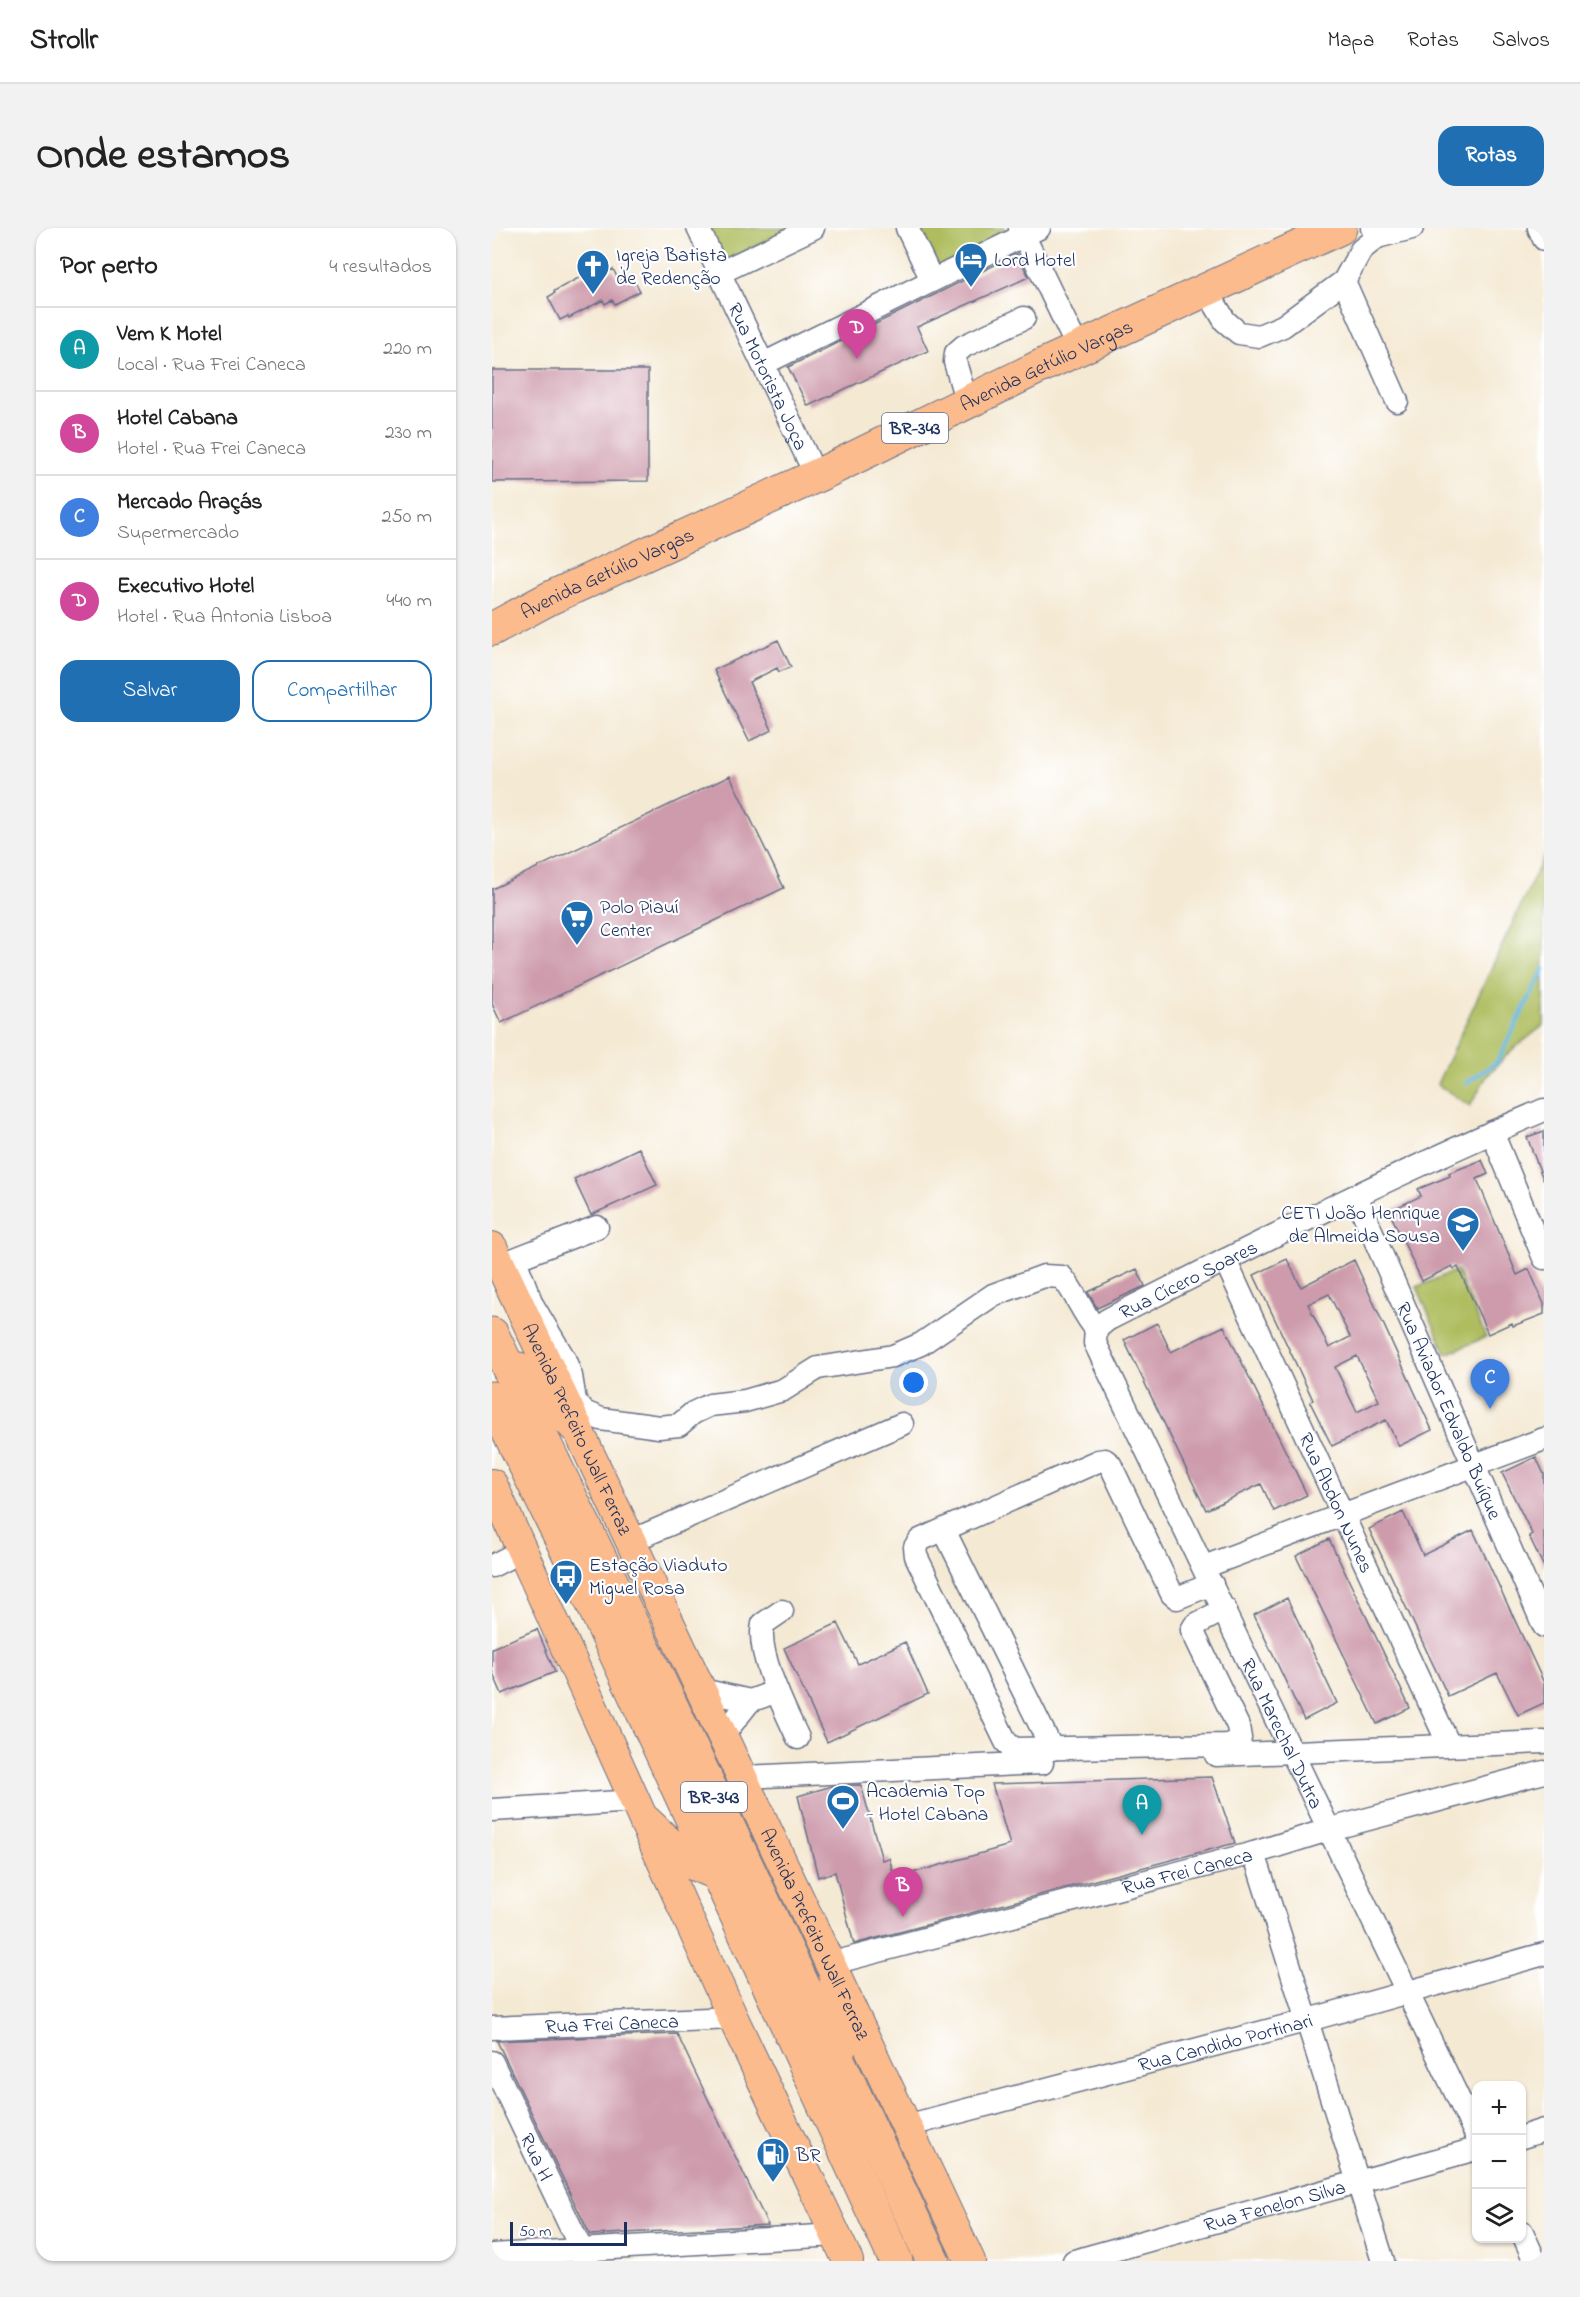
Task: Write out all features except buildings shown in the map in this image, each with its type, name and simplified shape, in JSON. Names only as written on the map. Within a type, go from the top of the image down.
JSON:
[{"type":"highway","name":"Avenida Getúlio Vargas","points":[[492,611],[1298,228]]},
{"type":"highway","name":"Avenida Getúlio Vargas","points":[[492,629],[550,598],[826,471],[1037,368],[1340,228]]},
{"type":"highway","points":[[496,1341],[572,1411]]},
{"type":"highway","name":"Avenida Prefeito Wall Ferraz","points":[[496,1341],[933,2261]]},
{"type":"highway","points":[[492,1398],[584,1585],[896,2261]]},
{"type":"highway","points":[[640,1811],[687,1861],[718,1874]]},
{"type":"highway","points":[[832,1972],[841,2064]]},
{"type":"main road","name":"Avenida Prefeito Wall Ferraz","points":[[502,1257],[630,1541],[970,2261]]},
{"type":"main road","points":[[492,1484],[733,2018],[842,2248]]},
{"type":"street","name":"Rua Motorista Joça","points":[[698,228],[808,459]]},
{"type":"street","points":[[719,273],[813,228]]},
{"type":"street","points":[[907,228],[932,280]]},
{"type":"street","points":[[1206,289],[1225,321],[1239,333],[1259,336],[1283,326],[1344,281],[1361,250],[1375,233],[1412,228]]},
{"type":"street","points":[[1539,228],[1544,239]]},
{"type":"street","points":[[763,364],[1027,231],[1071,334]]},
{"type":"street","points":[[1344,281],[1397,401]]},
{"type":"street","points":[[962,386],[955,362],[956,352],[1024,318]]},
{"type":"street","name":"Rua Cícero Soares","points":[[1096,1329],[1107,1320],[1225,1260],[1492,1132],[1544,1110]]},
{"type":"street","points":[[1492,1132],[1544,1258]]},
{"type":"street","name":"Rua Aviador Edvaldo Buíque","points":[[1356,1196],[1544,1626]]},
{"type":"street","points":[[502,1257],[597,1227]]},
{"type":"street","name":"Rua Abdon Nunes","points":[[1225,1260],[1449,1745]]},
{"type":"street","points":[[572,1411],[584,1412],[601,1419],[659,1426],[679,1425],[693,1413],[710,1405],[745,1401],[783,1390],[818,1368],[893,1356],[921,1344],[993,1295],[1044,1276],[1062,1277],[1072,1288],[1084,1315],[1096,1329]]},
{"type":"street","name":"Rua Marechal Dutra","points":[[1096,1329],[1095,1343],[1331,1829],[1472,2126]]},
{"type":"street","points":[[630,1541],[902,1424]]},
{"type":"street","points":[[1225,1609],[1195,1625],[1192,1630],[1240,1732],[1240,1738],[1235,1743],[1014,1749],[1005,1742],[916,1556],[915,1547],[920,1540],[1098,1461],[1105,1460],[1110,1464],[1172,1594],[1177,1598],[1184,1597],[1208,1575],[1343,1515],[1544,1440]]},
{"type":"street","points":[[944,1530],[1052,1749]]},
{"type":"street","points":[[492,1566],[521,1551]]},
{"type":"street","points":[[782,1611],[763,1624],[760,1635],[777,1690],[798,1738]]},
{"type":"street","points":[[702,1690],[750,1701]]},
{"type":"street","points":[[723,1735],[750,1701],[777,1690]]},
{"type":"street","points":[[742,1777],[1293,1751],[1544,1742]]},
{"type":"street","name":"Rua Frei Caneca","points":[[832,1972],[1254,1854],[1331,1829],[1544,1772]]},
{"type":"street","points":[[492,1810],[640,1811]]},
{"type":"street","points":[[1254,1854],[1305,2021],[1360,2183],[1383,2261]]},
{"type":"street","name":"Rua Candido Portinari","points":[[906,2126],[1305,2021],[1544,1954]]},
{"type":"street","name":"Rua Frei Caneca","points":[[492,2028],[733,2018]]},
{"type":"street","name":"Rua H","points":[[492,2062],[582,2251]]},
{"type":"street","points":[[1525,2135],[1544,2130]]},
{"type":"street","name":"Rua Fenelon Silva","points":[[1074,2261],[1472,2150]]},
{"type":"street","points":[[1526,2242],[1535,2261]]},
{"type":"street","points":[[492,2255],[582,2251],[842,2248]]},
{"type":"green space","points":[[706,228],[793,228],[722,263]]},
{"type":"green space","points":[[910,228],[1005,228],[1010,238],[934,276]]},
{"type":"green space","points":[[1544,856],[1544,1025],[1511,1051],[1487,1076],[1470,1106],[1437,1084]]},
{"type":"green space","points":[[1457,1270],[1486,1337],[1446,1354],[1417,1287]]},
{"type":"waterway","points":[[1466,1083],[1497,1062],[1544,969]]},
{"type":"place","name":"Lord Hotel","points":[[971,288]]},
{"type":"place","name":"Igreja Batista de Redenção","points":[[593,295]]},
{"type":"place","name":"Executivo Hotel","points":[[857,359]]},
{"type":"place","name":"Polo Piauí Center","points":[[577,946]]},
{"type":"place","name":"CETI João Henrique de Almeida Sousa","points":[[1463,1252]]},
{"type":"place","name":"Mercado Araçás","points":[[1490,1409]]},
{"type":"place","name":"Estação Viaduto Miguel Rosa","points":[[566,1605]]},
{"type":"place","name":"Academia Top - Hotel Cabana","points":[[843,1830]]},
{"type":"place","name":"Vem K Motel","points":[[1142,1835]]},
{"type":"place","name":"Hotel Cabana","points":[[903,1917]]},
{"type":"place","name":"BR","points":[[773,2183]]}]
